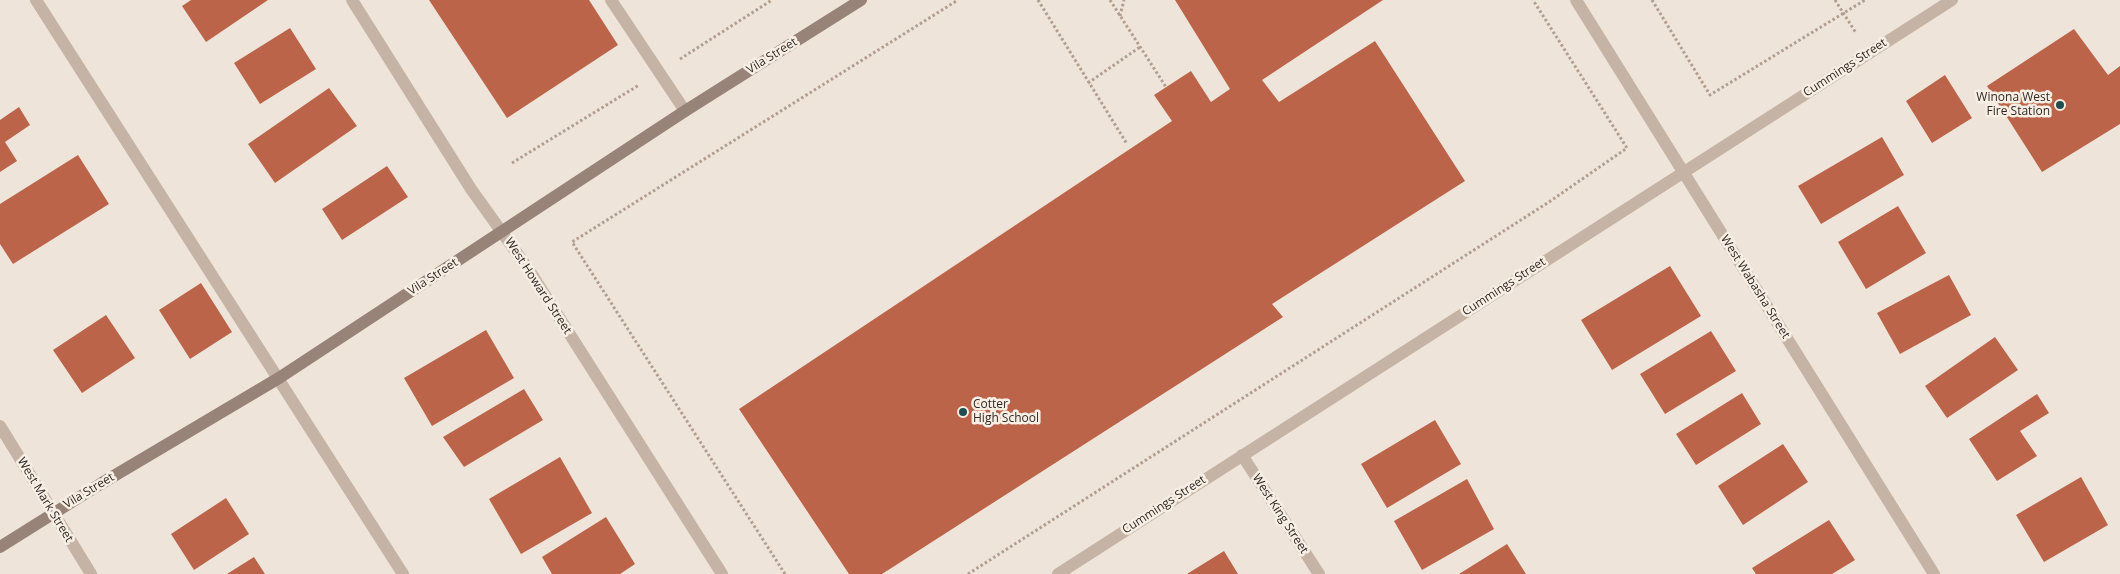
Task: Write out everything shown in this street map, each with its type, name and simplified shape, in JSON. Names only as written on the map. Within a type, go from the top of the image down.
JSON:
[{"type":"street","points":[[36,0],[403,574]]},
{"type":"street","name":"West Howard Street","points":[[352,0],[471,189],[529,270],[722,574]]},
{"type":"street","points":[[611,0],[685,111]]},
{"type":"street","name":"Vila Street","points":[[0,547],[52,513],[279,378],[685,111],[861,0]]},
{"type":"street","name":"West Wabasha Street","points":[[1576,0],[1934,574]]},
{"type":"street","name":"Cummings Street","points":[[1058,574],[1952,0]]},
{"type":"street","name":"West Mark Street","points":[[0,426],[91,574]]},
{"type":"street","name":"West King Street","points":[[1242,455],[1318,574]]},
{"type":"path","points":[[785,574],[572,242],[958,0]]},
{"type":"path","points":[[1038,0],[1127,144]]},
{"type":"path","points":[[1110,0],[1166,87]]},
{"type":"path","points":[[1120,16],[1124,0]]},
{"type":"path","points":[[968,574],[1549,202],[1627,148],[1533,0]]},
{"type":"path","points":[[1652,0],[1710,95],[1865,0]]},
{"type":"path","points":[[1835,0],[1869,53]]},
{"type":"path","points":[[1088,82],[1140,47]]},
{"type":"building","points":[[191,0],[268,0],[206,42],[182,6]]},
{"type":"building","points":[[429,0],[589,0],[618,45],[507,118]]},
{"type":"building","points":[[1175,0],[1383,0],[1262,80],[1279,102],[1375,41],[1465,181],[1272,304],[1283,317],[882,574],[849,574],[739,409],[1172,121],[1154,95],[1191,71],[1211,102],[1230,89]]},
{"type":"building","points":[[290,28],[316,69],[260,104],[234,63]]},
{"type":"building","name":"Winona West Fire Station","points":[[2074,29],[2108,75],[2120,66],[2120,124],[2042,172],[1987,86]]},
{"type":"building","points":[[1945,75],[1972,118],[1932,143],[1906,101]]},
{"type":"building","points":[[329,88],[357,126],[275,183],[248,144]]},
{"type":"building","points":[[19,107],[30,125],[5,142],[17,161],[0,172],[0,120]]},
{"type":"building","points":[[1882,137],[1904,175],[1821,224],[1798,186]]},
{"type":"building","points":[[78,155],[109,204],[13,264],[0,244],[0,204]]},
{"type":"building","points":[[387,166],[408,197],[342,240],[322,209]]},
{"type":"building","points":[[1898,206],[1926,253],[1866,289],[1838,242]]},
{"type":"building","points":[[1670,266],[1701,316],[1612,370],[1581,320]]},
{"type":"building","points":[[1949,275],[1971,315],[1900,354],[1877,313]]},
{"type":"building","points":[[201,283],[232,332],[190,359],[159,310]]},
{"type":"building","points":[[106,315],[135,358],[82,393],[53,350]]},
{"type":"building","points":[[486,330],[514,378],[432,426],[404,378]]},
{"type":"building","points":[[1711,331],[1736,371],[1665,414],[1640,374]]},
{"type":"building","points":[[1995,337],[2018,370],[1947,418],[1925,386]]},
{"type":"building","points":[[524,389],[543,420],[464,467],[443,437]]},
{"type":"building","points":[[1742,393],[1761,424],[1696,465],[1676,434]]},
{"type":"building","points":[[2037,394],[2049,413],[2020,431],[2037,456],[1997,481],[1969,439]]},
{"type":"building","points":[[1435,420],[1461,464],[1387,508],[1361,464]]},
{"type":"building","points":[[1783,444],[1808,482],[1743,525],[1718,486]]},
{"type":"building","points":[[560,457],[592,513],[521,554],[489,499]]},
{"type":"building","points":[[2081,477],[2108,525],[2044,562],[2016,515]]},
{"type":"building","points":[[1467,479],[1494,529],[1422,570],[1394,521]]},
{"type":"building","points":[[226,498],[249,534],[194,570],[171,534]]},
{"type":"building","points":[[606,517],[635,564],[620,574],[552,574],[542,557]]},
{"type":"building","points":[[1829,520],[1855,560],[1832,574],[1756,574],[1752,568]]},
{"type":"building","points":[[1507,544],[1526,574],[1459,574]]},
{"type":"building","points":[[1224,551],[1238,574],[1187,574]]},
{"type":"building","points":[[254,557],[265,574],[227,574]]},
{"type":"place","name":"Winona West Fire Station","points":[[2060,105]]},
{"type":"place","name":"Cotter High School","points":[[963,412]]}]
